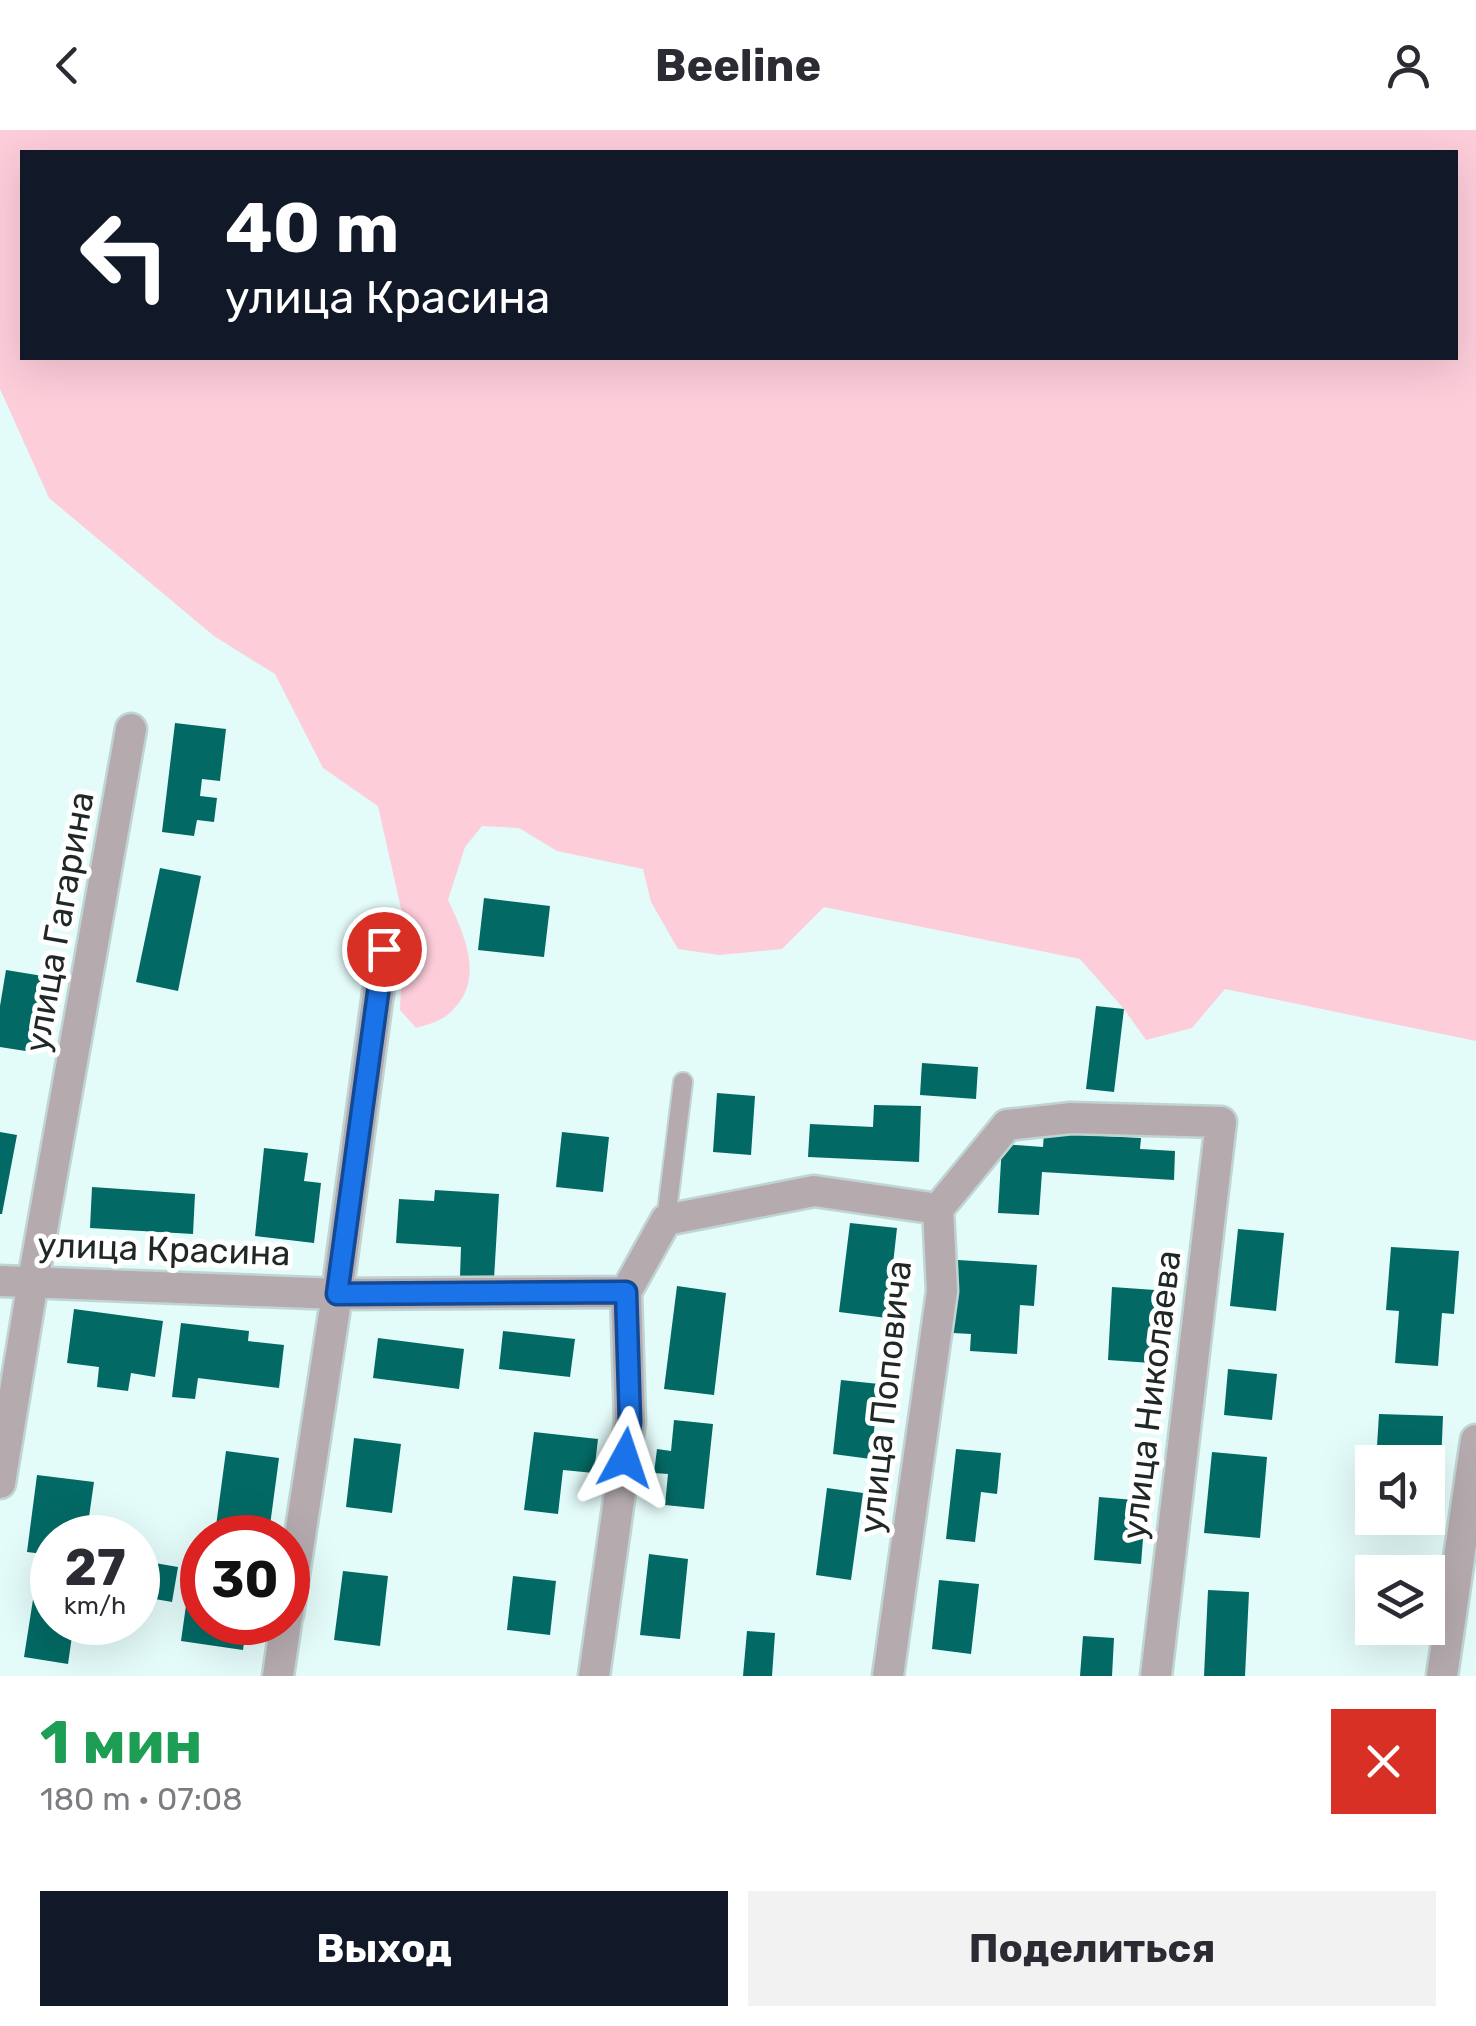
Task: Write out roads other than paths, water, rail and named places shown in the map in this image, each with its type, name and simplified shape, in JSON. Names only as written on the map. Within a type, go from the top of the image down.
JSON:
[{"type":"street","name":"улица Гагарина","points":[[0,1483],[132,729]]},
{"type":"street","points":[[303,1515],[384,949]]},
{"type":"street","name":"улица Николаева","points":[[938,1208],[1007,1125],[1070,1118],[1221,1122],[1156,1676]]},
{"type":"street","points":[[594,1676],[630,1422],[626,1292],[666,1220],[814,1191],[938,1208]]},
{"type":"street","name":"улица Поповича","points":[[888,1676],[942,1291],[938,1208]]},
{"type":"street","name":"улица Красина","points":[[0,1281],[337,1294],[626,1292]]},
{"type":"street","points":[[1442,1676],[1476,1440]]},
{"type":"street","points":[[278,1676],[283,1645]]},
{"type":"lane","points":[[666,1220],[683,1082]]}]
